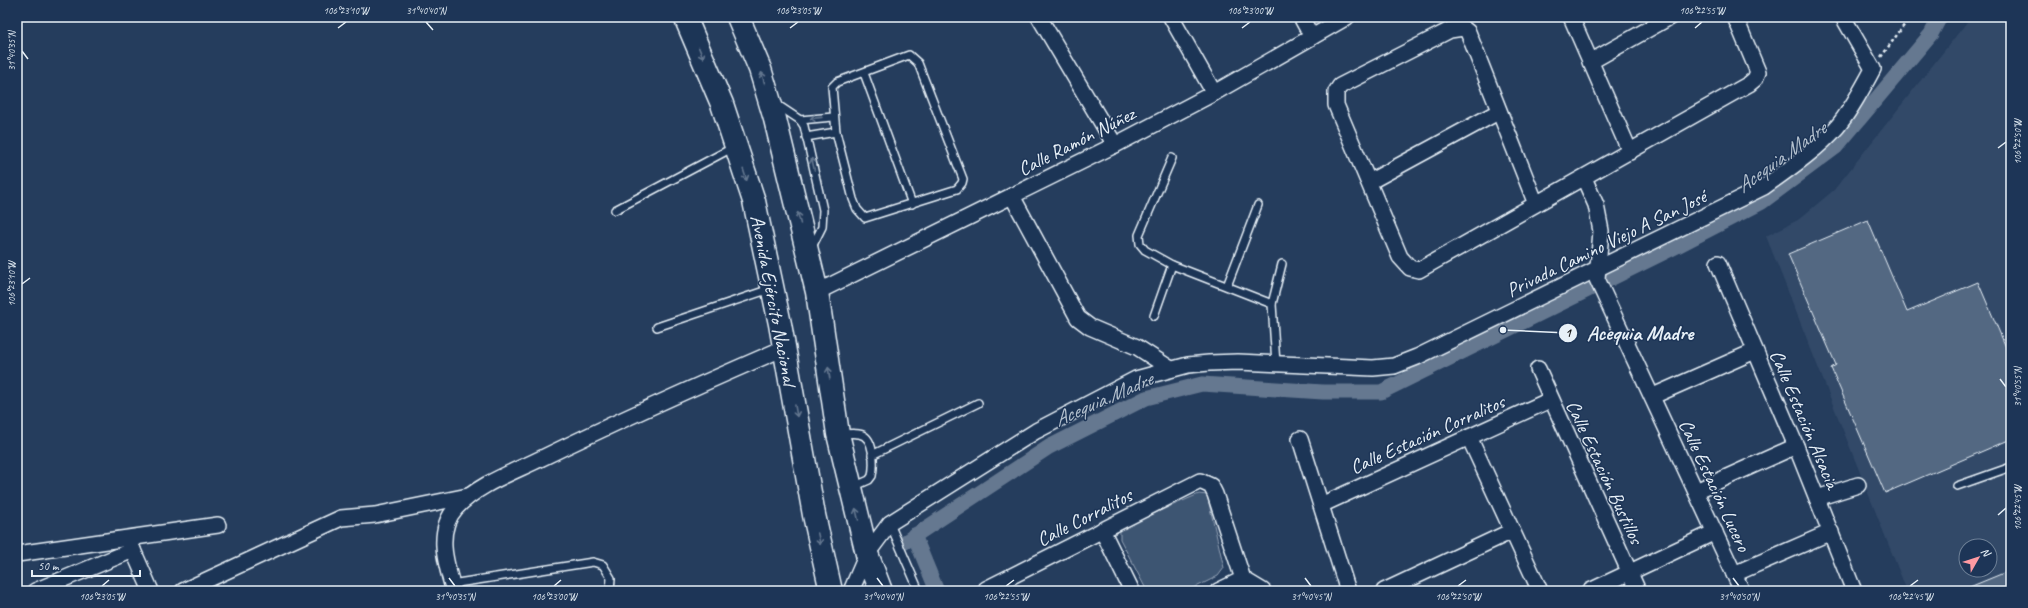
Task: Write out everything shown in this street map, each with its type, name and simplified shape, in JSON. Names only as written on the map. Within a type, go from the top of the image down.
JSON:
[{"type":"main road","name":"Avenida Ejército Nacional","points":[[685,17],[722,104],[754,201],[784,348],[814,515],[831,591]]},
{"type":"main road","name":"Avenida Ejército Nacional","points":[[738,17],[760,69],[808,254],[817,292],[838,434],[867,554],[880,591]]},
{"type":"street","points":[[1039,17],[1114,145]]},
{"type":"street","points":[[1171,17],[1214,92]]},
{"type":"street","points":[[1301,17],[1312,37]]},
{"type":"street","name":"Calle Ramón Núñez","points":[[817,292],[1114,145],[1214,92],[1347,17]]},
{"type":"street","points":[[1571,17],[1630,152]]},
{"type":"street","points":[[1590,62],[1670,17]]},
{"type":"street","points":[[1536,204],[1498,112],[1468,32],[1463,28],[1450,30],[1340,86],[1336,92],[1336,105],[1400,257],[1410,268],[1419,270],[1630,152],[1756,79],[1758,72],[1735,17]]},
{"type":"street","points":[[1843,17],[1872,69]]},
{"type":"street","name":"Privada Camino Viejo A San José","points":[[1276,364],[1361,367],[1394,366],[1597,274],[1764,188],[1813,149],[1837,127],[1860,94],[1872,69]]},
{"type":"street","points":[[1369,182],[1498,112]]},
{"type":"street","points":[[1584,178],[1596,205],[1601,231],[1597,274]]},
{"type":"street","points":[[1012,196],[1078,318],[1090,327],[1137,347],[1172,369]]},
{"type":"street","name":"Calle Estación Alsacia","points":[[1718,263],[1796,446],[1854,591]]},
{"type":"street","name":"Calle Estación Lucero","points":[[1597,274],[1603,294],[1653,396],[1742,591]]},
{"type":"street","points":[[453,587],[442,548],[446,526],[456,508],[481,488],[602,429],[784,348]]},
{"type":"street","points":[[1653,396],[1755,351]]},
{"type":"street","points":[[851,591],[867,554],[890,523],[1036,432],[1136,379],[1172,369],[1209,363],[1276,364]]},
{"type":"street","name":"Calle Estación Bustillos","points":[[1538,369],[1550,400],[1638,591]]},
{"type":"street","name":"Calle Estación Corralitos","points":[[1321,505],[1550,400]]},
{"type":"street","points":[[1469,438],[1540,591]]},
{"type":"street","points":[[1300,439],[1348,591]]},
{"type":"street","points":[[1696,491],[1796,446]]},
{"type":"street","name":"Calle Corralitos","points":[[986,588],[1200,481],[1211,486],[1215,494],[1243,579]]},
{"type":"street","points":[[1817,498],[1858,485]]},
{"type":"street","points":[[183,591],[341,518],[375,515],[471,496]]},
{"type":"street","points":[[17,554],[130,544],[218,525]]},
{"type":"street","points":[[1102,530],[1132,591]]},
{"type":"street","points":[[1384,591],[1512,531]]},
{"type":"street","points":[[1590,591],[1715,532]]},
{"type":"street","points":[[1734,574],[1831,532]]},
{"type":"street","points":[[35,591],[130,544]]},
{"type":"street","points":[[130,544],[151,591]]},
{"type":"street","points":[[1218,591],[1243,579],[1262,591]]},
{"type":"lane","points":[[909,55],[914,58],[918,63],[963,179],[962,183],[957,189],[868,218],[861,214],[853,200],[836,132],[831,92],[834,84],[864,73],[909,55]]},
{"type":"lane","points":[[864,73],[912,204]]},
{"type":"lane","points":[[769,100],[800,120],[806,137],[824,219],[822,227],[808,254]]},
{"type":"lane","points":[[800,120],[833,117]]},
{"type":"lane","points":[[806,137],[836,132]]},
{"type":"lane","points":[[615,210],[736,146]]},
{"type":"lane","points":[[1172,158],[1138,235],[1140,244],[1145,250],[1172,265],[1272,304]]},
{"type":"lane","points":[[1227,286],[1258,205]]},
{"type":"lane","points":[[1276,364],[1272,304],[1282,264]]},
{"type":"lane","points":[[1154,316],[1172,265]]},
{"type":"lane","points":[[657,327],[772,288]]},
{"type":"lane","points":[[872,455],[978,403]]},
{"type":"lane","points":[[838,434],[859,434],[864,436],[867,439],[872,455],[872,476],[869,480],[851,487]]},
{"type":"lane","points":[[1957,486],[2011,467]]},
{"type":"lane","points":[[890,523],[919,591]]},
{"type":"lane","points":[[453,587],[593,562],[603,565],[612,578],[610,591]]},
{"type":"path","points":[[1872,69],[1910,17]]},
{"type":"shaded area","points":[[1971,17],[2011,18],[2011,591],[1907,591],[1766,236],[1798,220],[1834,190]]},
{"type":"shaded area","points":[[1199,494],[1207,495],[1224,568],[1218,576],[1188,591],[1147,591],[1120,539],[1120,528]]},
{"type":"building","points":[[1868,220],[1907,312],[1978,282],[2011,359],[2011,439],[1885,493],[1831,368],[1836,365],[1788,254]]},
{"type":"building","points":[[2011,570],[2011,591],[1960,591],[1992,578],[1998,578],[1998,575]]},
{"type":"waterway","name":"Acequia Madre","points":[[905,542],[1049,447],[1146,398],[1202,384],[1323,392],[1381,392],[1679,245],[1762,202],[1836,147],[1931,34],[1940,17]]},
{"type":"waterway","points":[[914,535],[937,591]]},
{"type":"place","name":"Acequia Madre","points":[[1503,330]]}]
